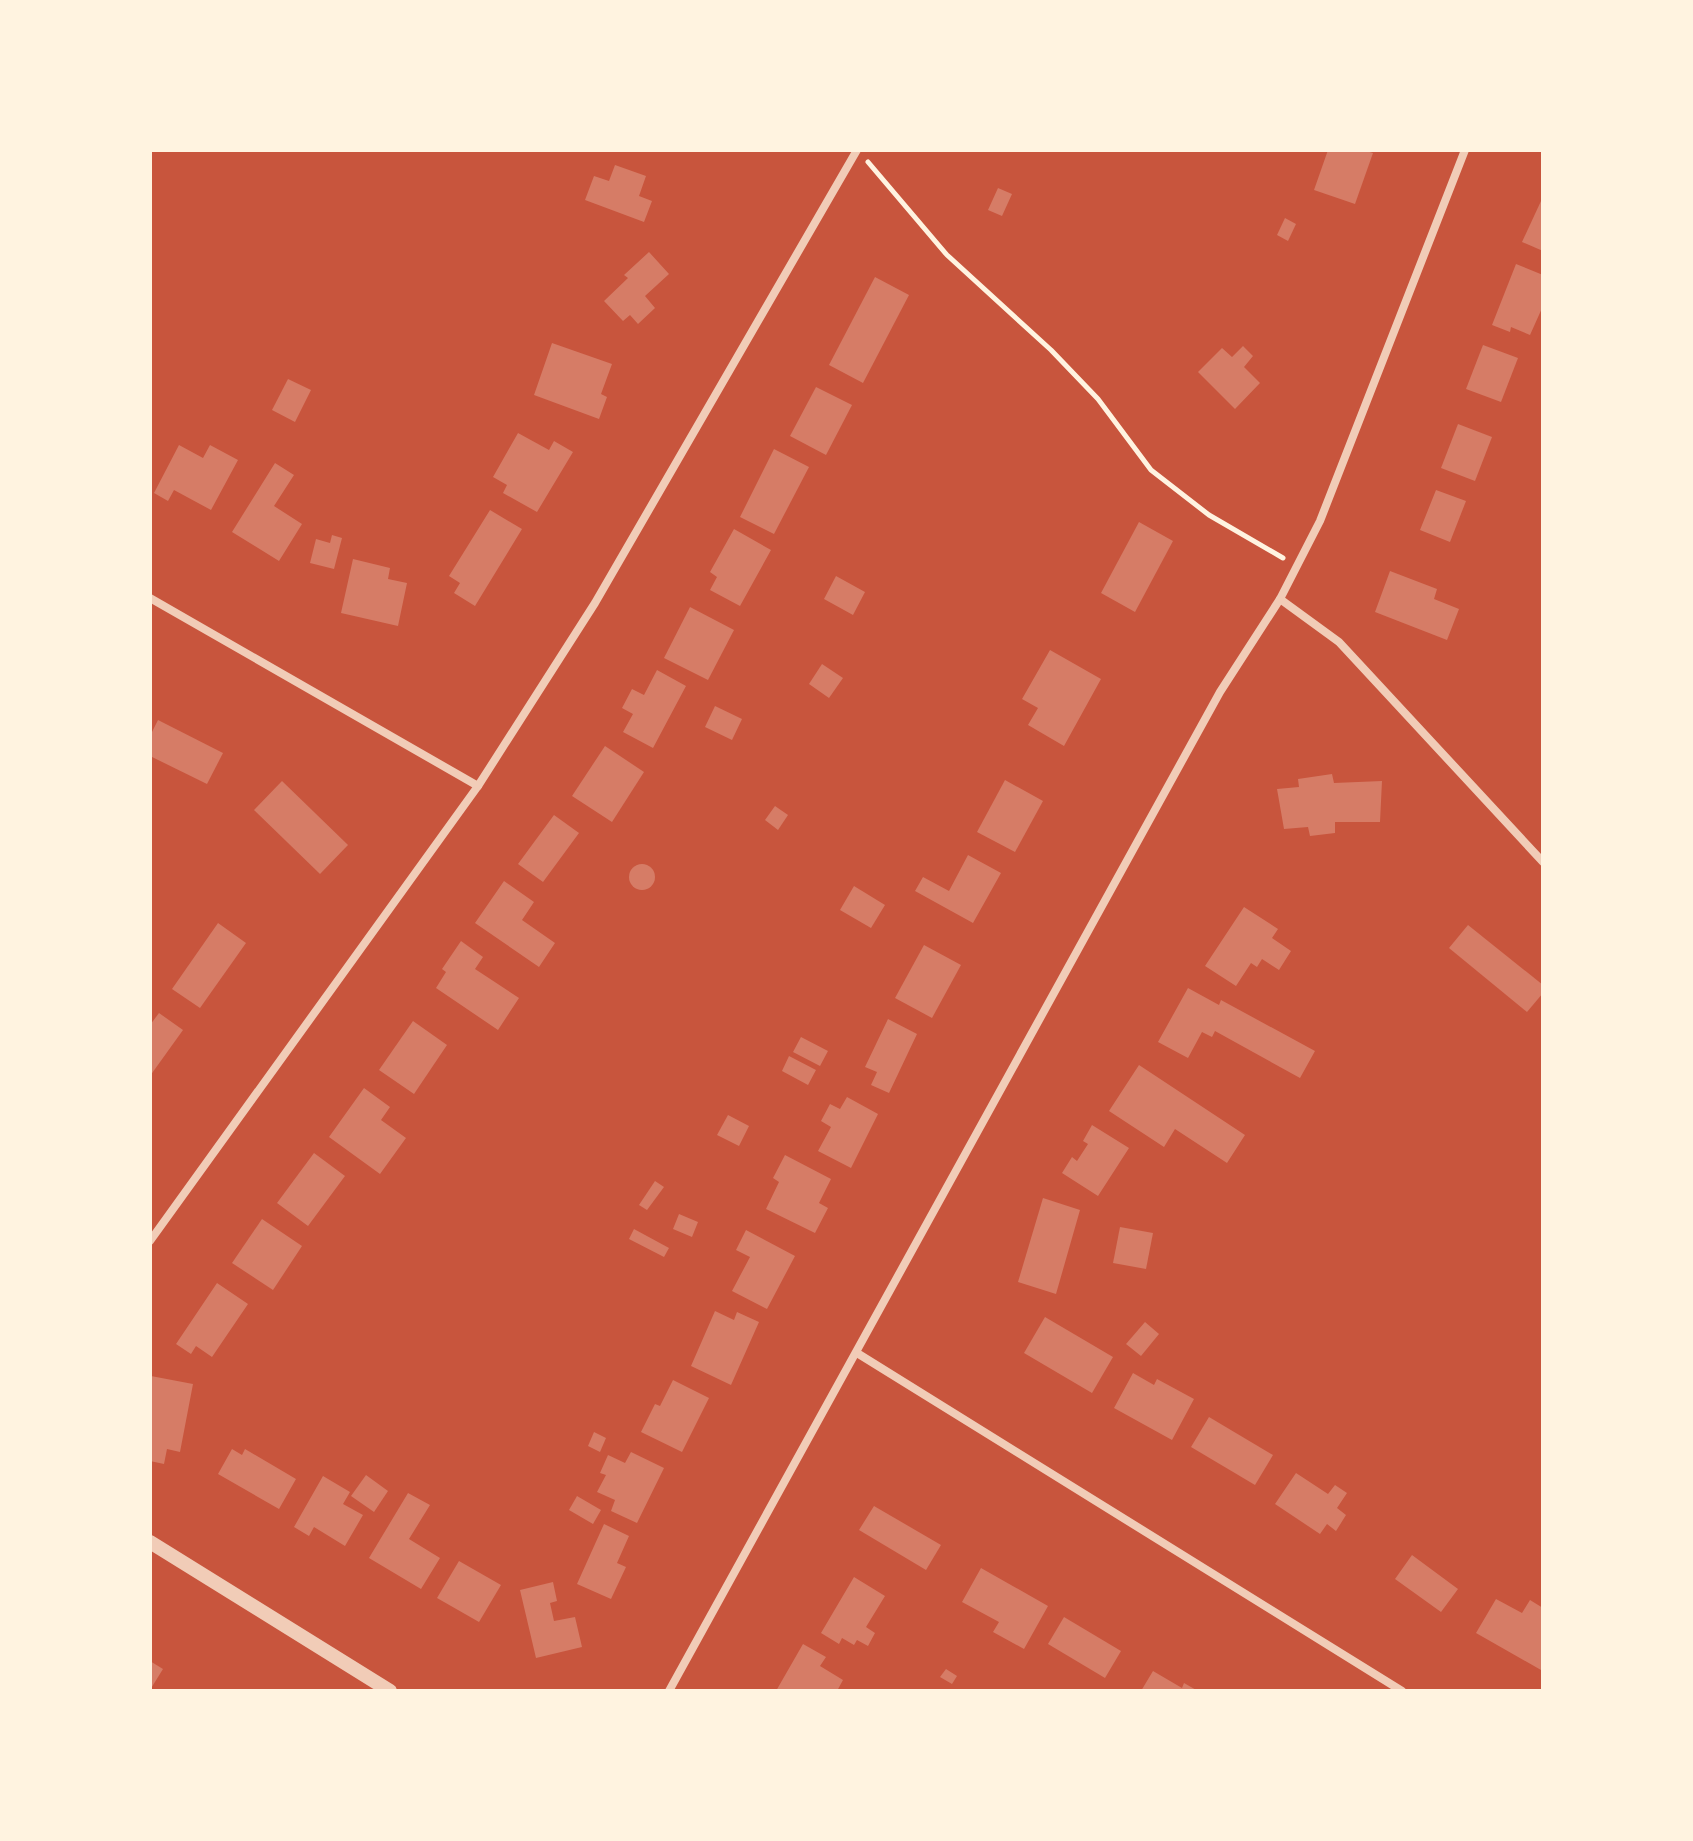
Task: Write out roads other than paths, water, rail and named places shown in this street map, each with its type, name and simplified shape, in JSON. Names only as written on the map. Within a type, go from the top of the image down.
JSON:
[{"type":"street","points":[[150,1241],[478,786],[595,603],[857,150]]},
{"type":"street","points":[[669,1691],[1220,692],[1280,599],[1326,506],[1465,150]]},
{"type":"street","points":[[150,598],[478,786]]},
{"type":"street","points":[[1280,599],[1339,642],[1543,862]]},
{"type":"street","points":[[857,1353],[1402,1691]]},
{"type":"street","points":[[150,1542],[390,1691]]}]
